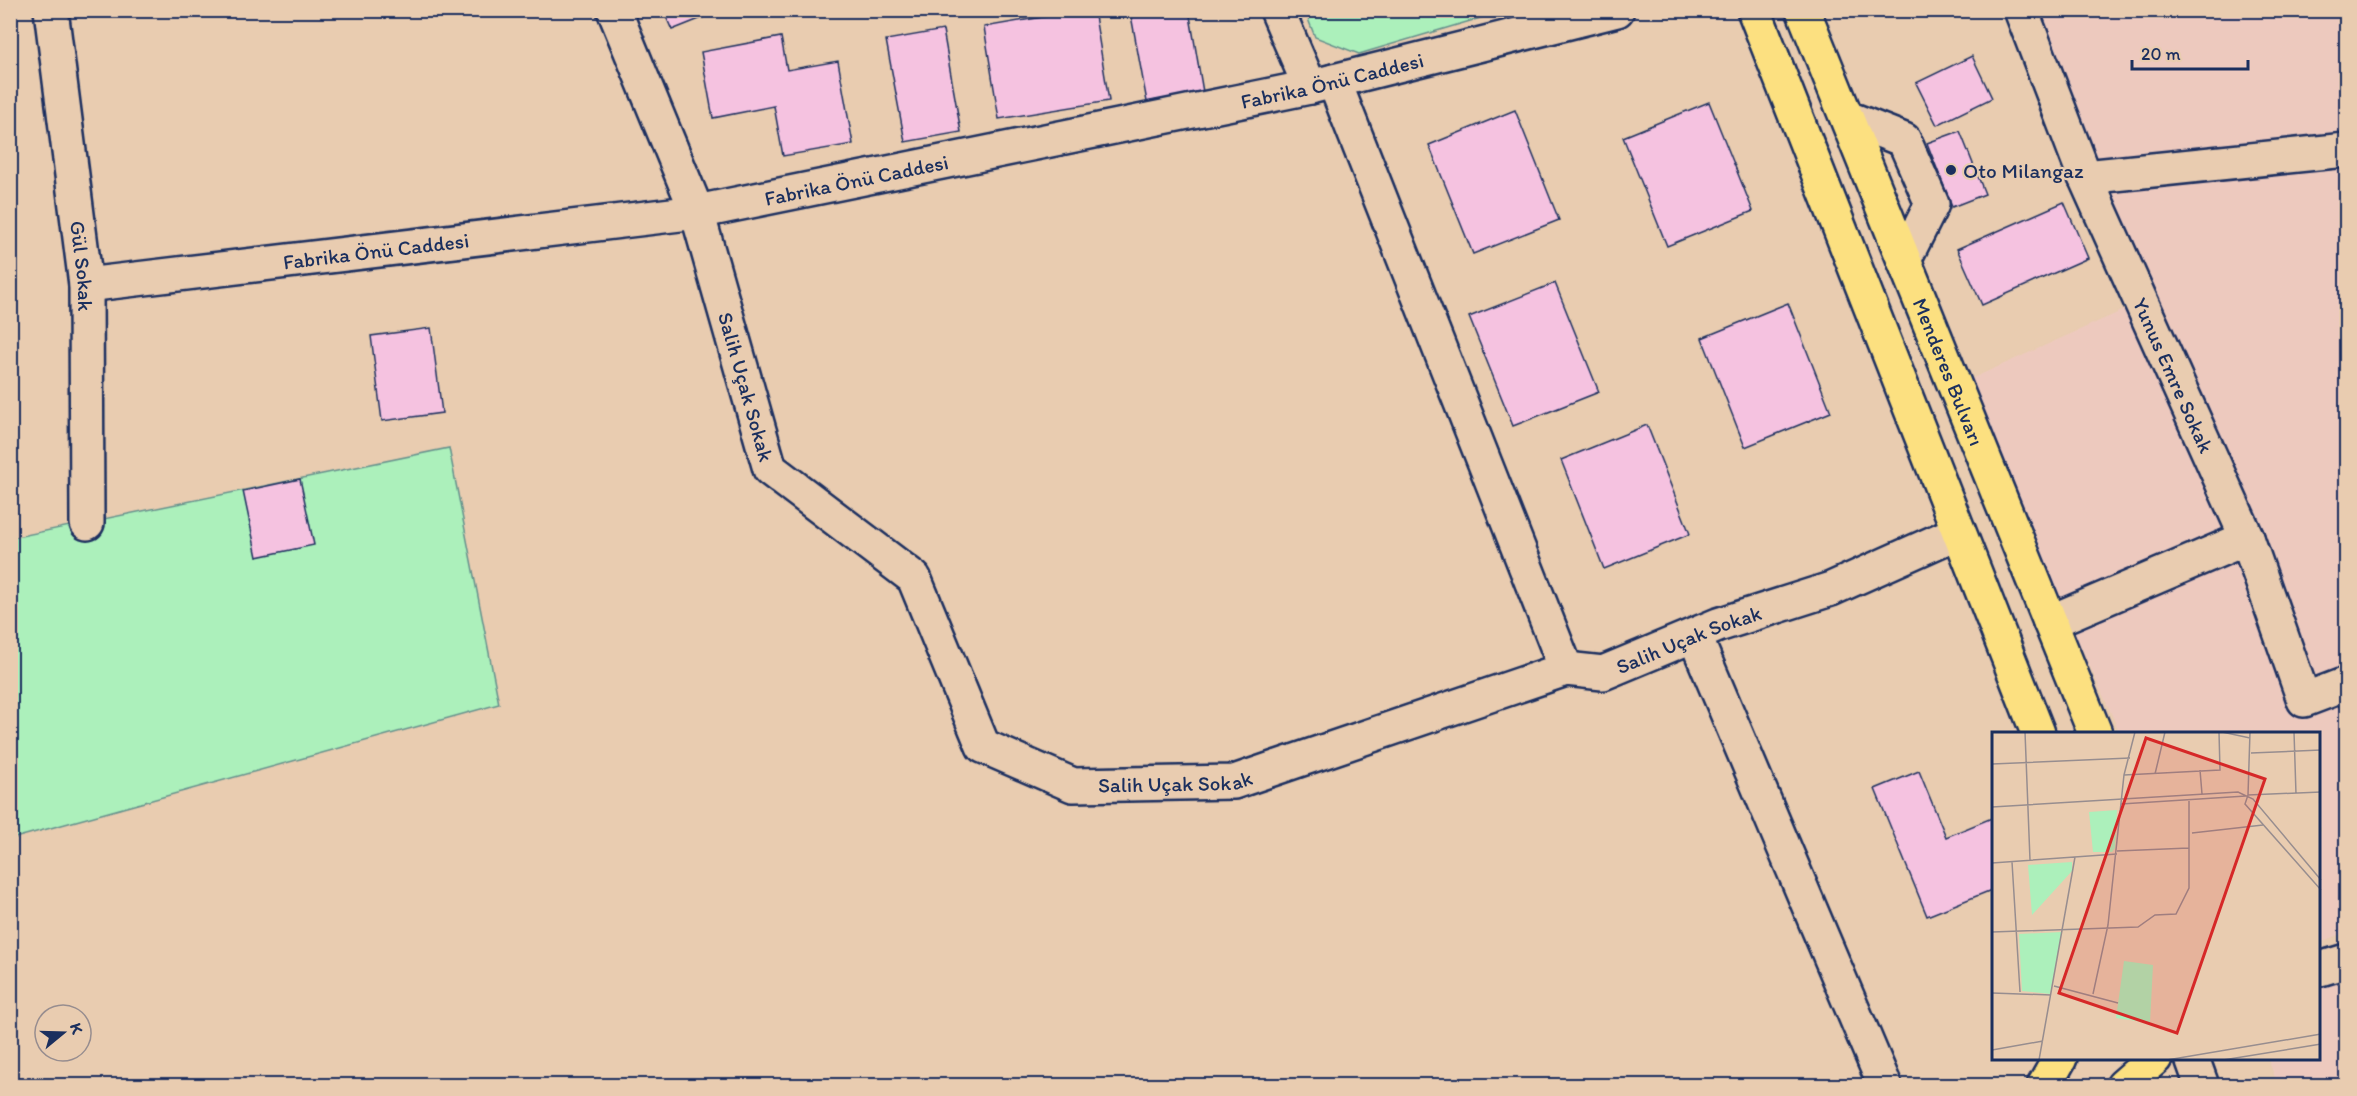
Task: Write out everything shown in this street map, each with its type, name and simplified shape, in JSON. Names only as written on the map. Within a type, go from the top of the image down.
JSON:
[{"type":"main road","points":[[1754,10],[2038,732]]},
{"type":"main road","name":"Menderes Bulvarı","points":[[1803,10],[2095,732]]},
{"type":"main road","points":[[2044,1086],[2059,1060]]},
{"type":"main road","points":[[2123,1086],[2154,1060]]},
{"type":"street","name":"Gül Sokak","points":[[51,10],[86,285],[87,523]]},
{"type":"street","name":"Salih Uçak Sokak","points":[[614,10],[697,212],[770,469],[914,578],[983,746],[1073,785],[1234,783],[1566,669],[1603,673],[1718,625],[1831,589],[1958,532]]},
{"type":"street","points":[[1277,10],[1322,84],[1566,669]]},
{"type":"street","name":"Fabrika Önü Caddesi","points":[[86,285],[697,212],[1322,84],[1617,10]]},
{"type":"street","name":"Yunus Emre Sokak","points":[[2020,10],[2085,177],[2247,538],[2304,700],[2346,684]]},
{"type":"street","points":[[1848,118],[1904,140],[1932,204],[1904,260]]},
{"type":"street","points":[[2085,177],[2346,150]]},
{"type":"street","points":[[2050,622],[2247,538]]},
{"type":"street","points":[[1701,651],[1885,1086]]},
{"type":"street","points":[[2321,968],[2346,961]]},
{"type":"street","points":[[2192,1060],[2202,1086]]},
{"type":"shaded area","points":[[2026,11],[2346,11],[2346,932],[2321,942],[2321,732],[2120,732],[1962,383],[2146,300]]},
{"type":"shaded area","points":[[2346,961],[2346,1085],[2278,1085],[2268,1060],[2321,1060],[2321,969]]},
{"type":"green space","points":[[1305,10],[1504,11],[1359,54],[1315,37]]},
{"type":"green space","points":[[449,448],[499,704],[11,839],[11,538]]},
{"type":"building","points":[[663,10],[722,10],[672,30]]},
{"type":"building","points":[[1094,10],[1109,101],[999,119],[984,27]]},
{"type":"building","points":[[1130,10],[1189,10],[1203,92],[1147,102]]},
{"type":"building","points":[[943,30],[961,132],[905,142],[886,40]]},
{"type":"building","points":[[781,37],[787,70],[838,61],[853,144],[783,156],[774,106],[713,118],[701,52]]},
{"type":"building","points":[[1972,56],[1992,98],[1937,125],[1916,83]]},
{"type":"building","points":[[1709,102],[1753,211],[1667,246],[1623,137]]},
{"type":"building","points":[[1515,110],[1559,220],[1473,254],[1429,145]]},
{"type":"building","points":[[1960,131],[1985,194],[1952,207],[1927,143]]},
{"type":"building","points":[[2064,202],[2088,258],[1982,305],[1957,249]]},
{"type":"building","points":[[1555,283],[1599,392],[1513,426],[1469,317]]},
{"type":"building","points":[[1788,303],[1831,412],[1745,447],[1702,338]]},
{"type":"building","points":[[431,328],[442,413],[382,421],[371,336]]},
{"type":"building","points":[[1647,425],[1690,534],[1604,569],[1561,460]]},
{"type":"building","points":[[300,479],[314,545],[257,557],[243,491]]},
{"type":"building","points":[[1919,771],[1946,837],[1992,818],[1992,890],[1927,916],[1875,789]]},
{"type":"place","name":"Oto Milangaz","points":[[1951,170]]}]
